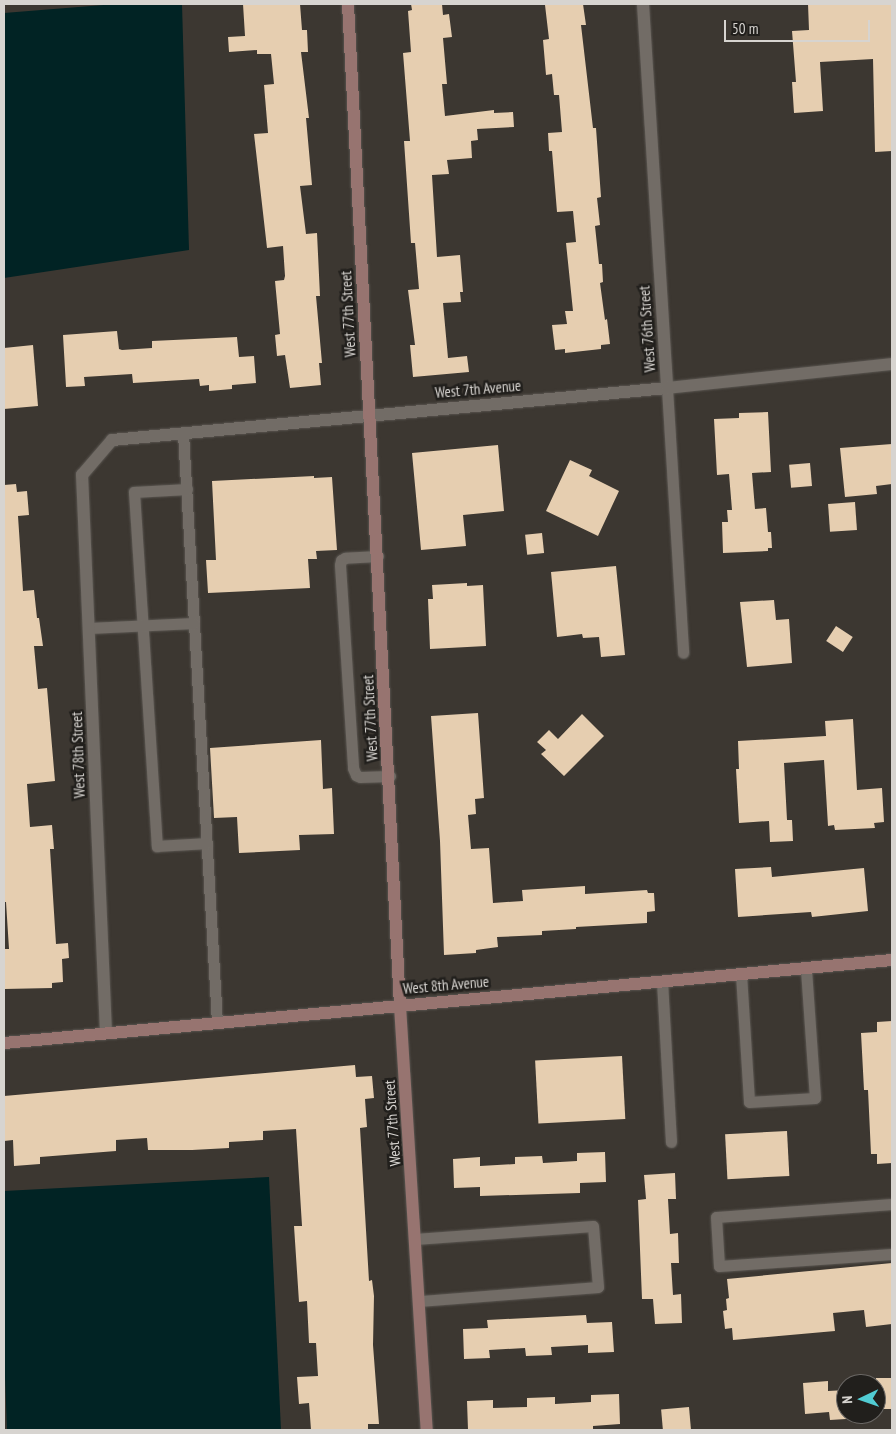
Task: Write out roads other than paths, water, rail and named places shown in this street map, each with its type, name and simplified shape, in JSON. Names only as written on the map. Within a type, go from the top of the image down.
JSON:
[{"type":"street","name":"West 77th Street","points":[[348,4],[390,776],[400,1006],[427,1430]]},
{"type":"street","name":"West 76th Street","points":[[643,4],[667,388]]},
{"type":"street","name":"West 7th Avenue","points":[[82,475],[112,440],[667,388],[892,364]]},
{"type":"street","name":"West 78th Street","points":[[82,475],[106,1033]]},
{"type":"street","name":"West 8th Avenue","points":[[4,1043],[892,960]]},
{"type":"lane","name":"West 76th Street","points":[[667,388],[683,653]]},
{"type":"lane","points":[[183,433],[217,1023]]},
{"type":"lane","points":[[186,489],[134,492],[157,846],[207,843]]},
{"type":"lane","points":[[378,556],[345,558],[341,560],[340,565],[353,768],[356,775],[360,777],[390,776]]},
{"type":"lane","points":[[89,628],[194,623]]},
{"type":"lane","points":[[740,974],[749,1102],[815,1098],[806,968]]},
{"type":"lane","points":[[662,981],[671,1142]]},
{"type":"lane","points":[[892,1204],[716,1217],[719,1266],[892,1254]]},
{"type":"lane","points":[[415,1239],[593,1226],[598,1287],[419,1300]]},
{"type":"water","points":[[116,4],[182,4],[189,250],[4,278],[4,13]]},
{"type":"water","points":[[269,1177],[281,1430],[7,1430],[4,1349],[4,1191]]}]
